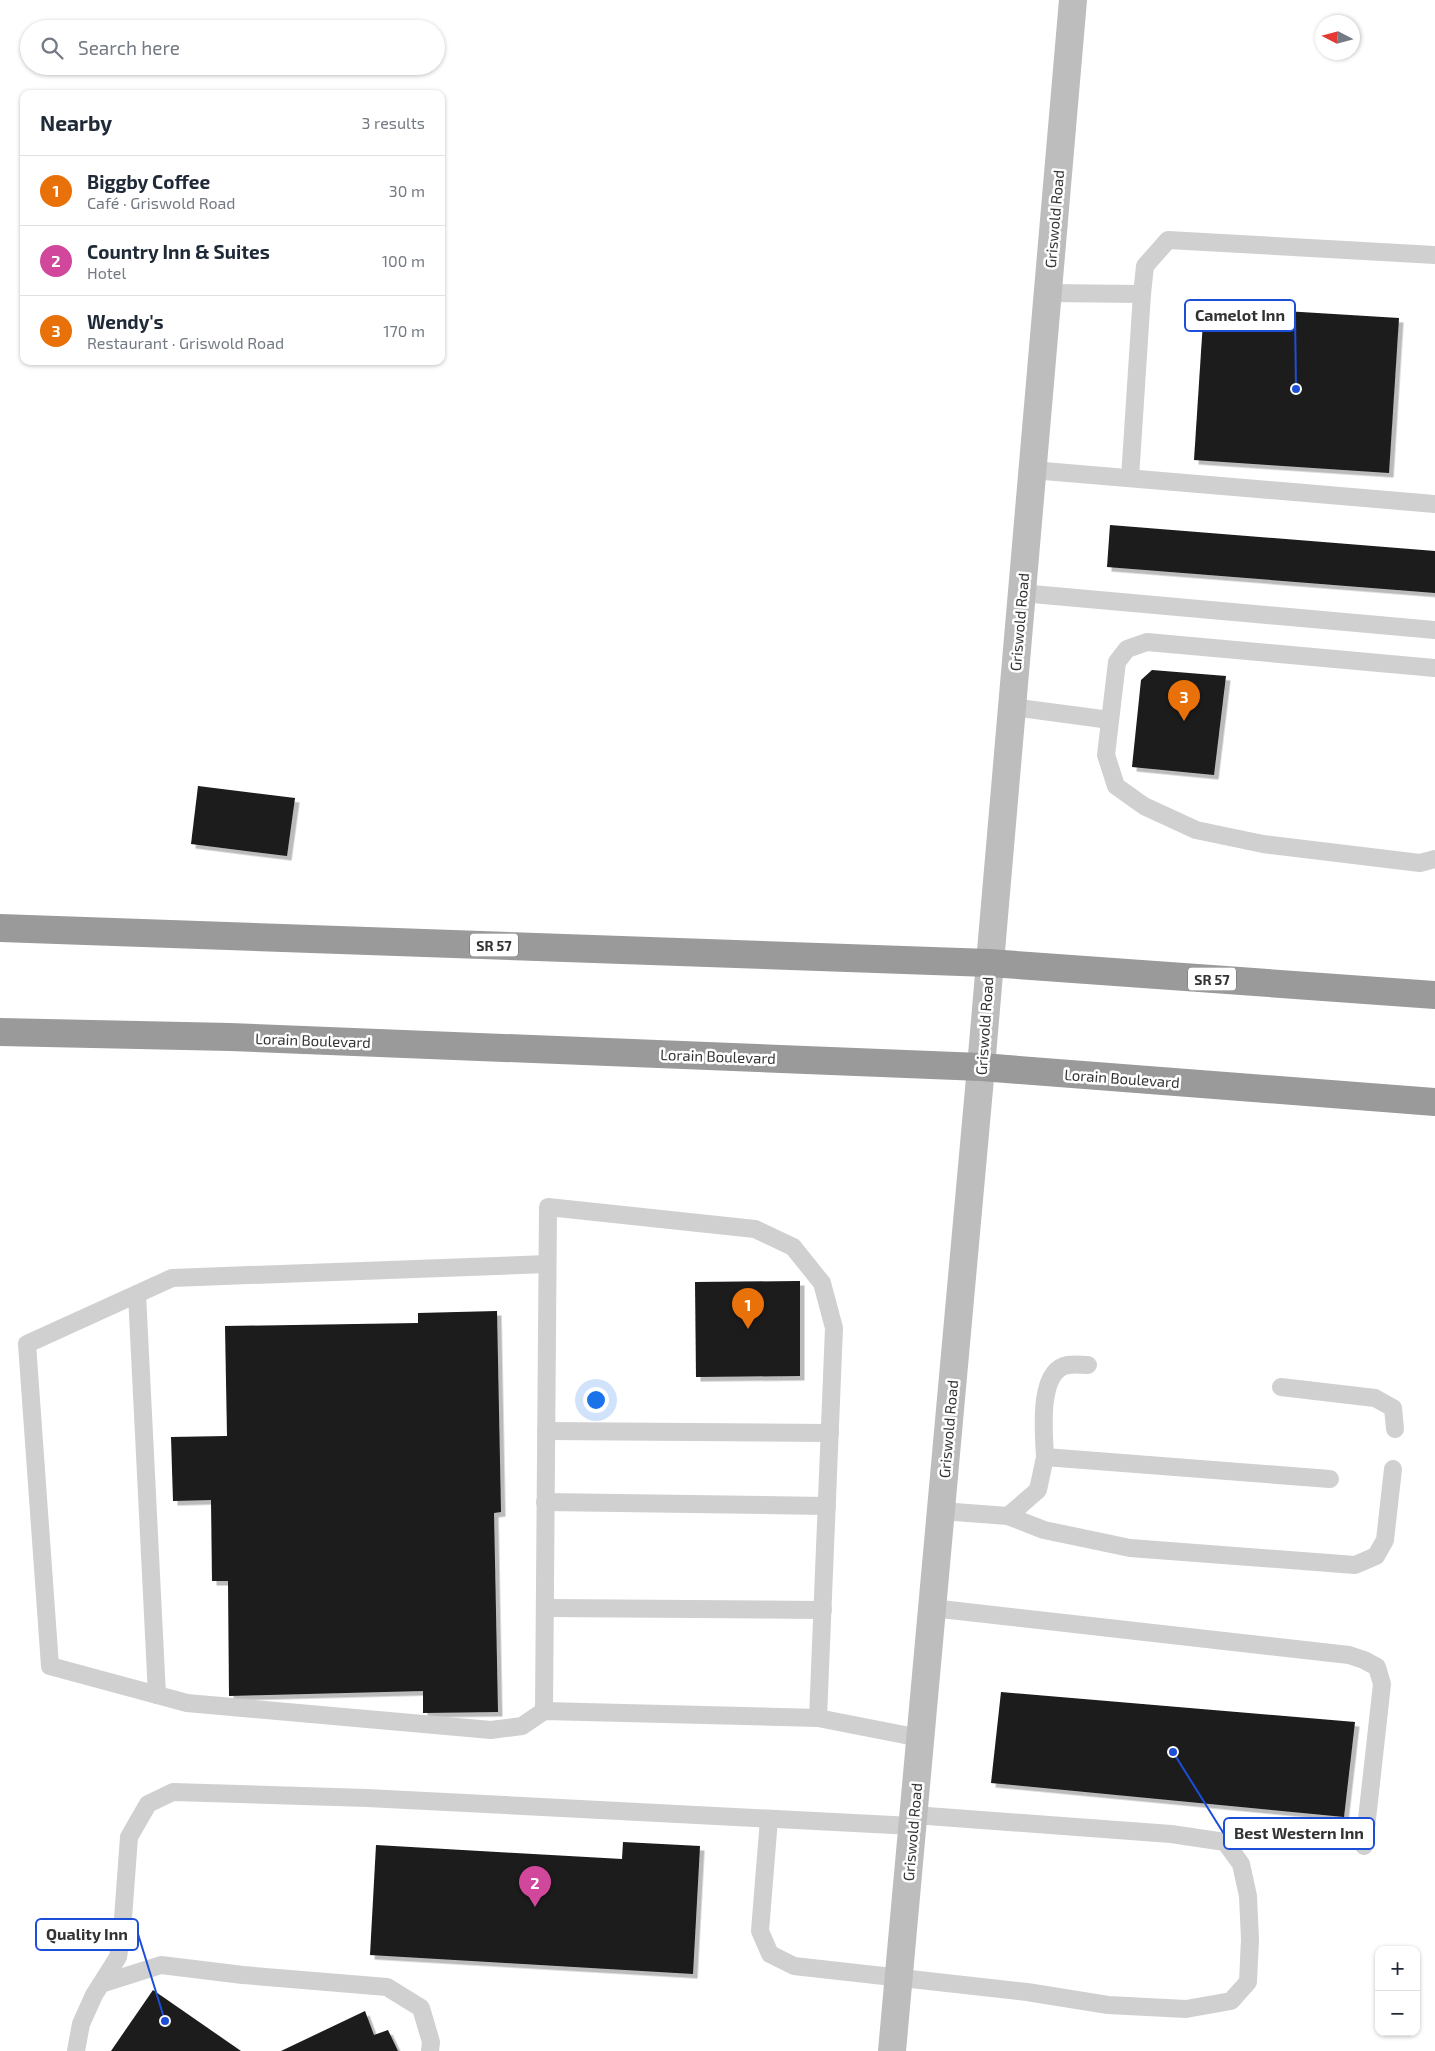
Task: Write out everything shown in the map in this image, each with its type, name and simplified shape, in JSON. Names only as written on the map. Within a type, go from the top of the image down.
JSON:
[{"type":"highway","name":"SR 57","points":[[0,928],[989,963],[1435,994]]},
{"type":"highway","name":"Lorain Boulevard","points":[[0,1032],[230,1037],[981,1067],[1435,1102]]},
{"type":"street","name":"Griswold Road","points":[[892,2051],[981,1067],[1073,0]]},
{"type":"lane","points":[[1130,478],[1145,266],[1168,240],[1435,255]]},
{"type":"lane","points":[[1047,293],[1142,294]]},
{"type":"lane","points":[[1032,470],[1435,504]]},
{"type":"lane","points":[[1021,593],[1435,630]]},
{"type":"lane","points":[[1435,668],[1148,642],[1127,649],[1117,662],[1106,755],[1116,786],[1144,806],[1196,830],[1263,844],[1420,863],[1435,860]]},
{"type":"lane","points":[[1012,707],[1110,720]]},
{"type":"lane","points":[[544,1711],[548,1207],[756,1229],[793,1248],[822,1283],[834,1328],[818,1718]]},
{"type":"lane","points":[[547,1264],[172,1278],[27,1344],[50,1666],[186,1703],[491,1730],[522,1726],[544,1711],[818,1718],[920,1738]]},
{"type":"lane","points":[[137,1294],[157,1695]]},
{"type":"lane","points":[[1008,1516],[1038,1490],[1045,1457],[1044,1399],[1052,1376],[1067,1365],[1088,1365]]},
{"type":"lane","points":[[1281,1387],[1375,1398],[1392,1408],[1395,1429]]},
{"type":"lane","points":[[546,1430],[830,1433]]},
{"type":"lane","points":[[1045,1457],[1330,1479]]},
{"type":"lane","points":[[941,1511],[1008,1516],[1044,1530],[1130,1548],[1355,1566],[1376,1556],[1385,1540],[1393,1469]]},
{"type":"lane","points":[[545,1502],[827,1506]]},
{"type":"lane","points":[[545,1608],[823,1610]]},
{"type":"lane","points":[[932,1608],[1349,1655],[1364,1660],[1376,1667],[1382,1684],[1364,1846]]},
{"type":"lane","points":[[76,2051],[81,2024],[101,1984],[118,1957],[122,1932],[129,1837],[148,1804],[173,1792],[367,1798],[769,1819],[913,1820],[1171,1834],[1225,1842],[1241,1864],[1248,1896],[1250,1939],[1248,1982],[1231,2001],[1186,2009],[1108,2005],[1028,1992],[794,1966],[770,1954],[760,1931],[769,1819]]},
{"type":"lane","points":[[101,1984],[162,1964],[243,1975],[387,1987],[421,2008],[431,2042],[430,2051]]},
{"type":"building","points":[[1204,306],[1399,318],[1389,473],[1194,460]]},
{"type":"building","points":[[1110,525],[1435,551],[1435,593],[1107,567]]},
{"type":"building","points":[[1152,670],[1226,676],[1214,775],[1132,767],[1141,680]]},
{"type":"building","points":[[198,786],[295,798],[287,856],[191,844]]},
{"type":"building","points":[[800,1281],[800,1376],[696,1377],[695,1282]]},
{"type":"building","points":[[497,1311],[501,1512],[494,1513],[498,1712],[423,1713],[423,1691],[229,1696],[228,1581],[212,1581],[211,1500],[173,1501],[171,1437],[227,1436],[225,1326],[418,1323],[418,1313]]},
{"type":"building","points":[[1001,1692],[1355,1722],[1344,1817],[991,1783]]},
{"type":"building","points":[[623,1842],[700,1846],[693,1974],[370,1955],[376,1845],[622,1859]]},
{"type":"building","points":[[153,1990],[241,2051],[111,2051]]},
{"type":"building","points":[[365,2011],[374,2035],[388,2030],[398,2051],[281,2051]]},
{"type":"place","name":"Camelot Inn","points":[[1296,389]]},
{"type":"place","name":"Wendy's","points":[[1184,721]]},
{"type":"place","name":"Biggby Coffee","points":[[748,1329]]},
{"type":"place","name":"Best Western Inn","points":[[1173,1752]]},
{"type":"place","name":"Country Inn & Suites","points":[[535,1907]]},
{"type":"place","name":"Quality Inn","points":[[165,2021]]}]
